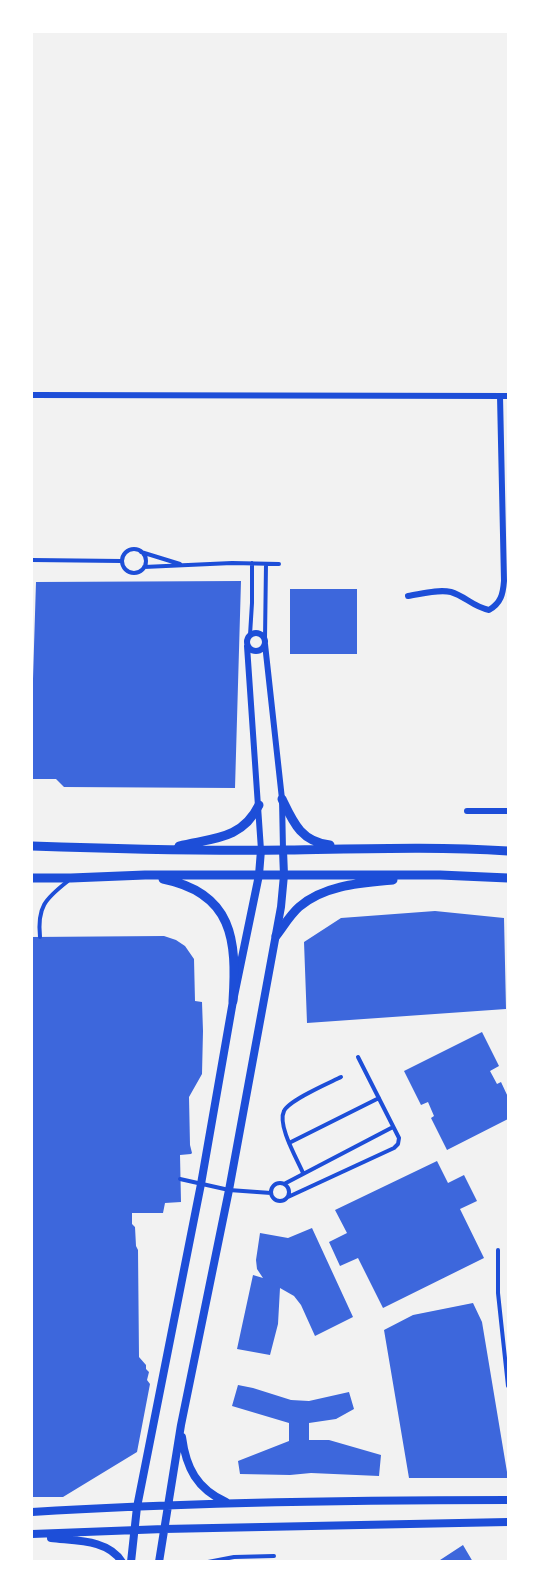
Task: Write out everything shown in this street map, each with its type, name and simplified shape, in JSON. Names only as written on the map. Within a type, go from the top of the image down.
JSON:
[{"type":"main road","points":[[282,799],[296,827],[311,840],[321,844],[359,848]]},
{"type":"main road","points":[[159,850],[234,833],[248,821],[258,805]]},
{"type":"main road","points":[[32,846],[159,850],[463,848],[508,850]]},
{"type":"main road","points":[[145,875],[192,887],[214,903],[225,920],[230,935],[235,972],[233,1001]]},
{"type":"main road","points":[[32,878],[145,875],[440,875],[508,878]]},
{"type":"main road","points":[[276,936],[297,908],[310,898],[326,891],[348,885],[440,875]]},
{"type":"street","points":[[32,395],[508,396]]},
{"type":"street","points":[[408,596],[451,592],[479,608],[489,610],[503,596],[500,396]]},
{"type":"street","points":[[131,1562],[137,1507],[259,875],[261,850],[247,640],[250,635],[258,633],[265,641],[282,799],[284,875],[281,907],[229,1190],[181,1425],[159,1562]]},
{"type":"street","points":[[248,645],[251,650],[257,651],[262,649],[265,641]]},
{"type":"street","points":[[467,812],[508,811]]},
{"type":"street","points":[[181,1425],[184,1450],[189,1467],[196,1479],[214,1497],[230,1503]]},
{"type":"street","points":[[32,1512],[230,1503],[508,1500]]},
{"type":"street","points":[[495,1522],[508,1527]]},
{"type":"street","points":[[32,1535],[164,1529],[508,1522]]},
{"type":"street","points":[[32,1535],[95,1544],[113,1551],[122,1562]]},
{"type":"lane","points":[[141,552],[145,557],[144,567],[138,573],[130,573],[124,569],[121,561],[126,552],[134,549],[182,565]]},
{"type":"lane","points":[[32,560],[121,561]]},
{"type":"lane","points":[[250,635],[252,563]]},
{"type":"lane","points":[[265,641],[266,564]]},
{"type":"lane","points":[[144,567],[279,564]]},
{"type":"lane","points":[[40,937],[41,909],[52,894],[71,878]]},
{"type":"lane","points":[[357,1057],[399,1138],[398,1144],[284,1201],[273,1198],[271,1190],[275,1185],[284,1184],[393,1127]]},
{"type":"lane","points":[[303,1173],[282,1124],[283,1112],[289,1104],[341,1077]]},
{"type":"lane","points":[[290,1143],[378,1098]]},
{"type":"lane","points":[[180,1179],[229,1190],[271,1193]]},
{"type":"lane","points":[[284,1184],[288,1188],[288,1197]]},
{"type":"lane","points":[[498,1250],[498,1293],[508,1386]]},
{"type":"lane","points":[[208,1562],[234,1557],[274,1556]]},
{"type":"building","points":[[241,581],[235,788],[64,787],[56,779],[32,779],[36,582]]},
{"type":"building","points":[[290,589],[357,589],[357,654],[290,654]]},
{"type":"building","points":[[435,911],[504,918],[506,1009],[307,1023],[304,942],[341,918]]},
{"type":"building","points":[[164,936],[185,946],[194,959],[195,1001],[202,1002],[202,1074],[189,1097],[192,1153],[180,1155],[181,1202],[165,1203],[163,1213],[132,1213],[138,1250],[139,1357],[149,1372],[147,1380],[150,1384],[137,1452],[63,1497],[32,1497],[32,937]]},
{"type":"building","points":[[482,1032],[499,1066],[490,1071],[497,1084],[501,1082],[508,1097],[508,1119],[447,1150],[431,1118],[434,1116],[428,1102],[421,1105],[404,1071]]},
{"type":"building","points":[[437,1161],[448,1183],[464,1175],[477,1201],[460,1209],[484,1258],[383,1308],[358,1258],[340,1266],[329,1242],[347,1233],[335,1210]]},
{"type":"building","points":[[312,1228],[353,1317],[315,1336],[301,1305],[294,1296],[280,1288],[278,1324],[270,1355],[237,1349],[253,1275],[263,1278],[257,1269],[256,1260],[260,1233],[288,1238]]},
{"type":"building","points":[[473,1303],[482,1322],[508,1478],[409,1478],[384,1330],[413,1315]]},
{"type":"building","points":[[238,1385],[291,1400],[309,1401],[349,1392],[354,1409],[336,1419],[309,1423],[309,1440],[329,1440],[381,1455],[379,1476],[311,1473],[240,1474],[238,1461],[289,1441],[289,1423],[232,1406]]},
{"type":"building","points":[[463,1545],[473,1562],[437,1562]]}]
